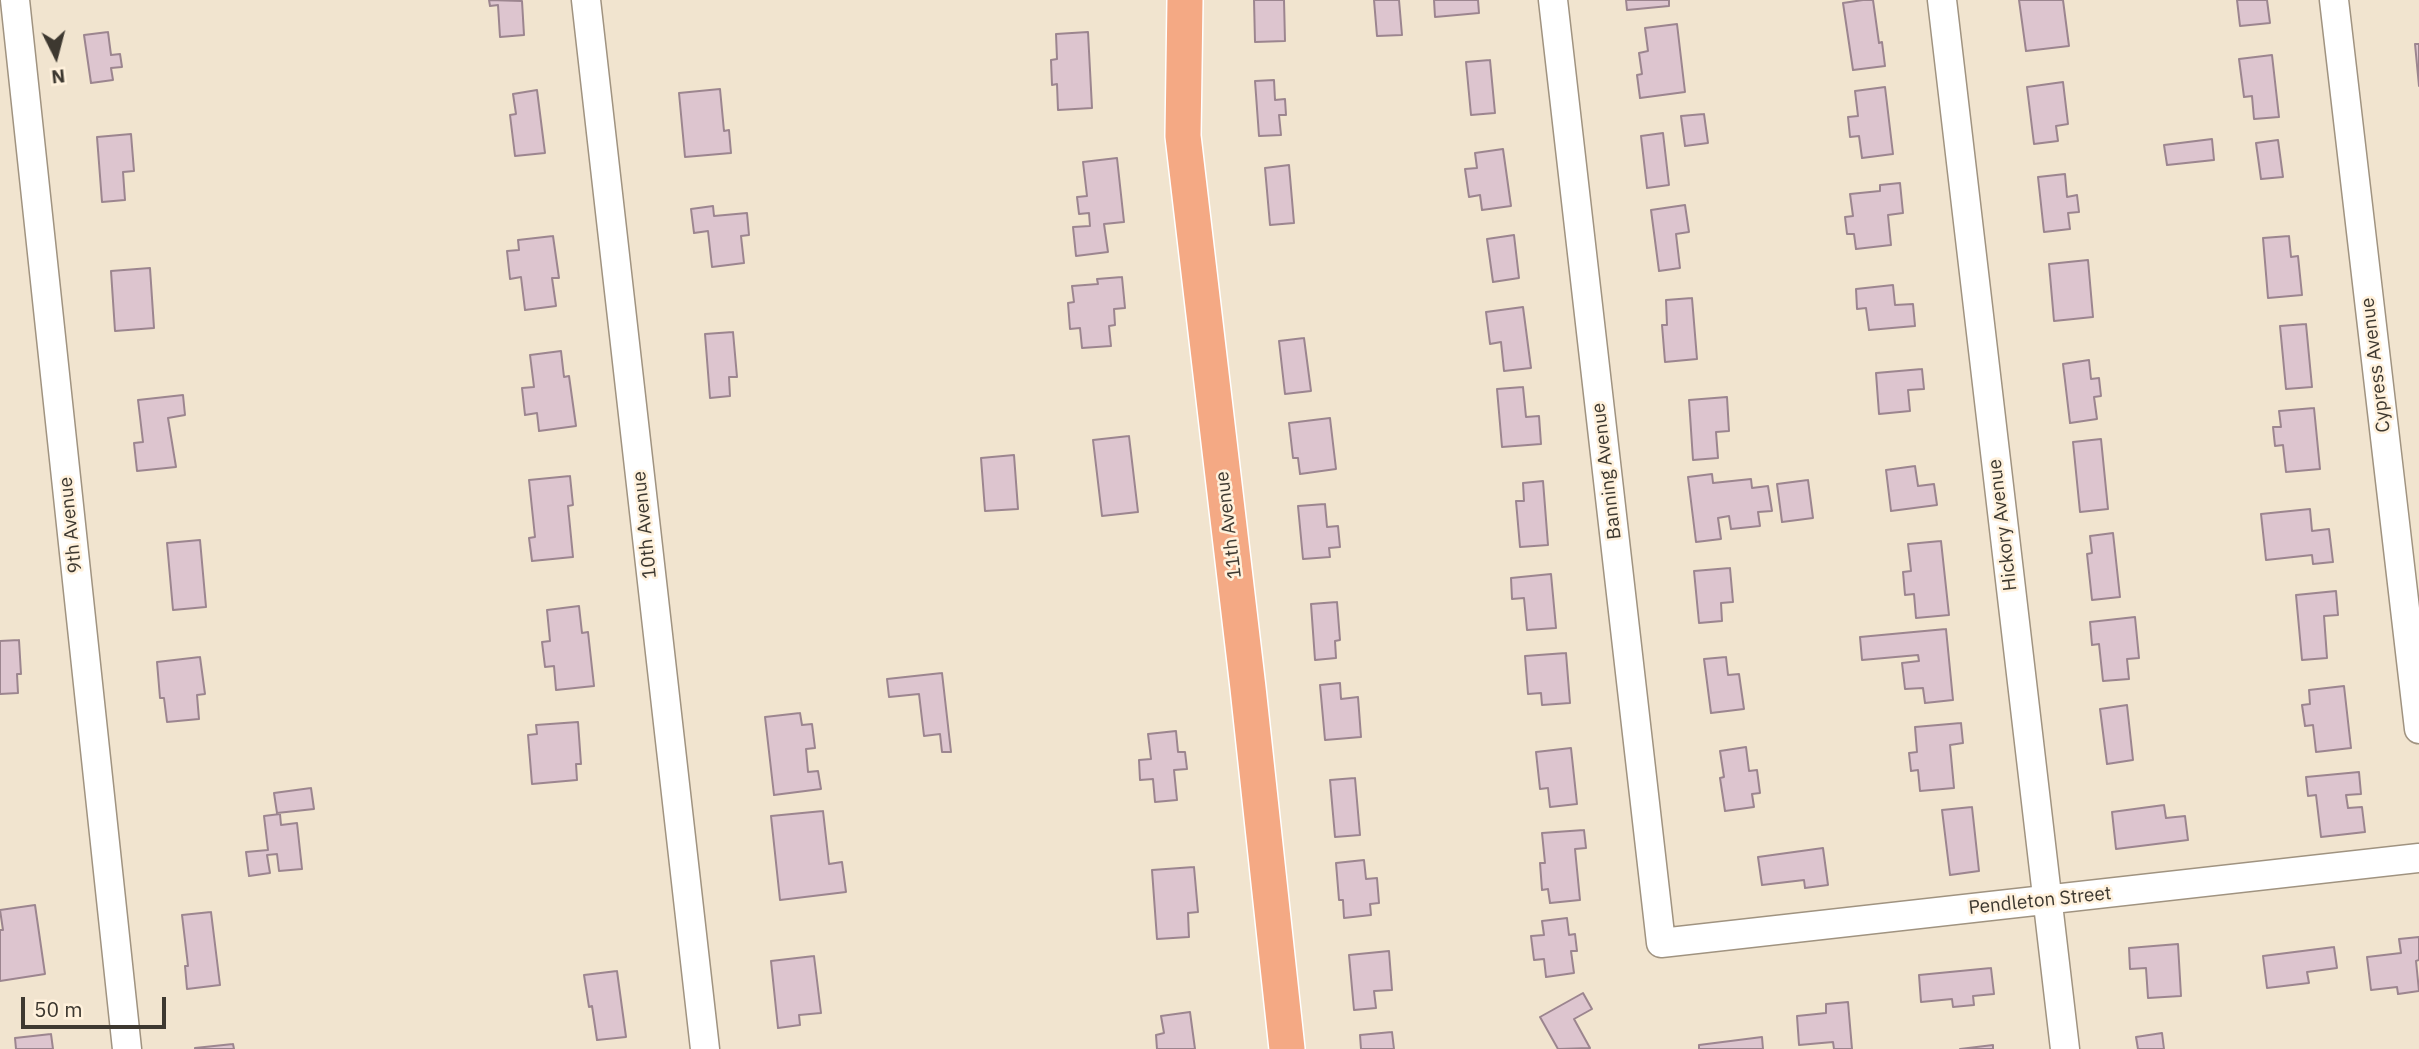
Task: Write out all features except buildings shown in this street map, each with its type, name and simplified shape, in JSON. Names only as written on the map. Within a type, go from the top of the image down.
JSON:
[{"type":"main road","name":"11th Avenue","points":[[1185,0],[1183,136],[1248,688],[1287,1049]]},
{"type":"street","name":"9th Avenue","points":[[15,0],[127,1049]]},
{"type":"street","name":"10th Avenue","points":[[586,0],[705,1049]]},
{"type":"street","name":"Banning Avenue","points":[[1553,0],[1661,943]]},
{"type":"street","name":"Hickory Avenue","points":[[1942,0],[2065,1049]]},
{"type":"street","name":"Cypress Avenue","points":[[2334,0],[2419,729]]},
{"type":"street","name":"Pendleton Street","points":[[1661,943],[2419,858]]}]
